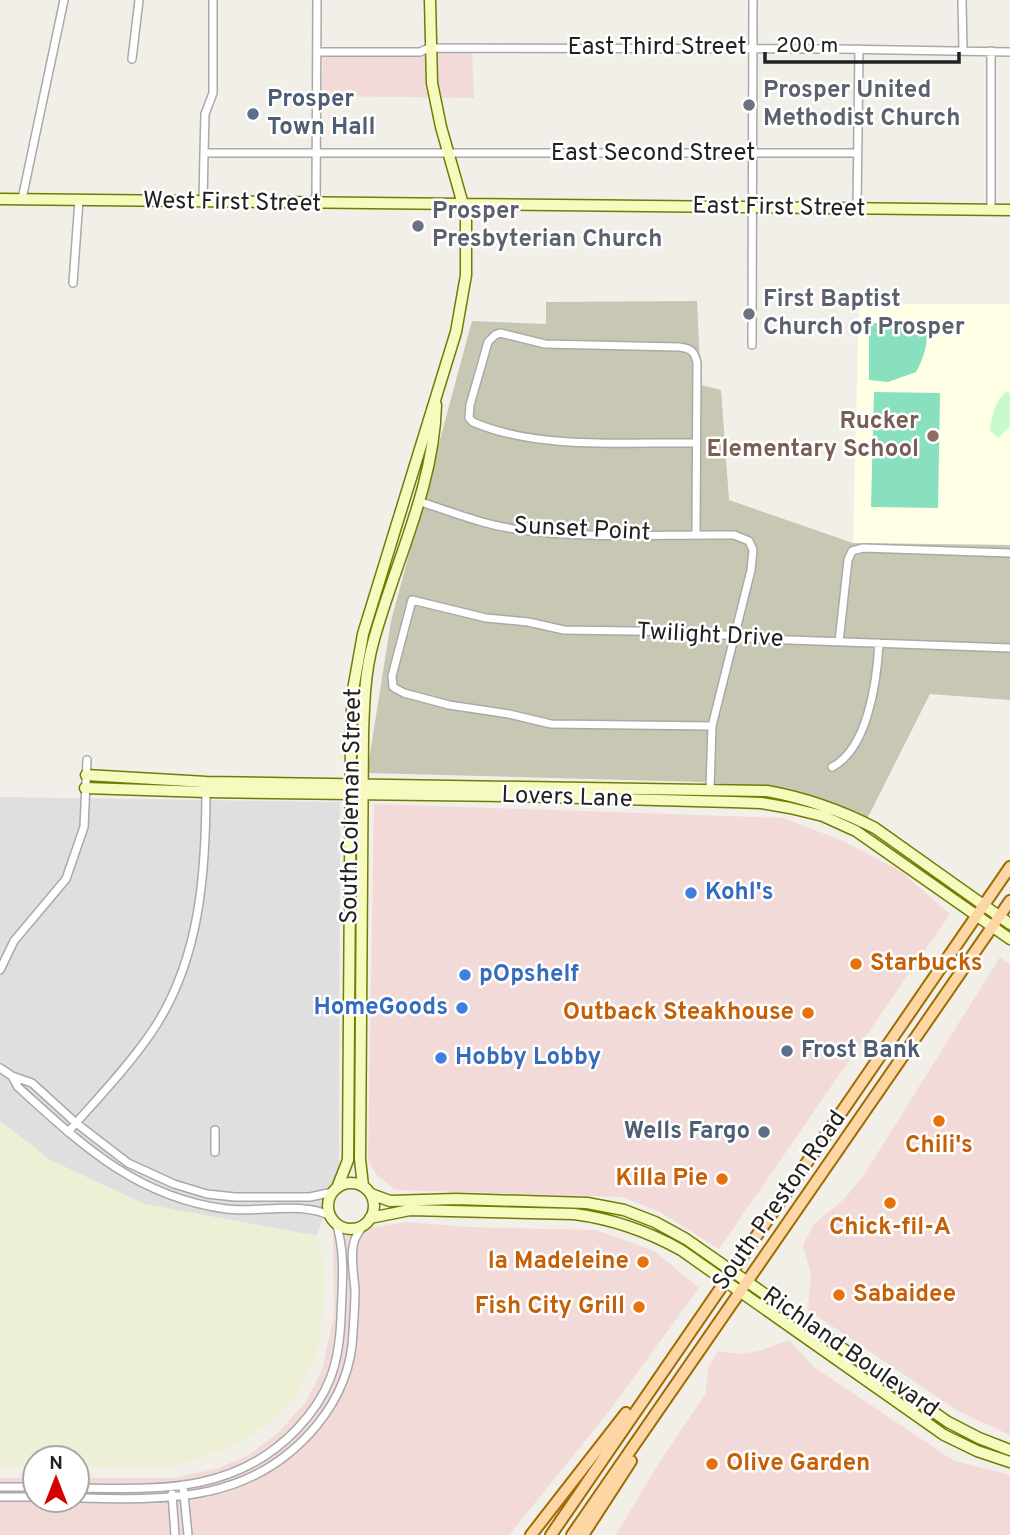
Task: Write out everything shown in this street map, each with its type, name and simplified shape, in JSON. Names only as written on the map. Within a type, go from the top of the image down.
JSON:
[{"type":"main road","name":"South Preston Road","points":[[551,1535],[1010,867]]},
{"type":"main road","name":"South Preston Road","points":[[572,1535],[1010,901]]},
{"type":"main road","points":[[531,1535],[613,1429],[654,1382]]},
{"type":"main road","points":[[583,1535],[624,1473],[654,1418]]},
{"type":"street","points":[[22,200],[64,0]]},
{"type":"street","points":[[132,59],[139,0]]},
{"type":"street","points":[[203,203],[205,114],[212,93],[213,0]]},
{"type":"street","points":[[316,204],[317,0]]},
{"type":"street","name":"South Coleman Street","points":[[335,1190],[348,1160],[353,690],[363,634],[456,332],[466,275],[463,204],[434,99],[429,48],[430,0]]},
{"type":"street","points":[[752,345],[753,0]]},
{"type":"street","points":[[962,0],[963,50]]},
{"type":"street","name":"East Third Street","points":[[318,52],[419,52],[429,48],[753,48],[1010,52]]},
{"type":"street","points":[[858,207],[856,153],[859,50]]},
{"type":"street","points":[[990,210],[991,51]]},
{"type":"street","name":"East Second Street","points":[[204,153],[856,153]]},
{"type":"street","name":"West First Street","points":[[0,199],[463,204]]},
{"type":"street","points":[[73,283],[79,200]]},
{"type":"street","name":"East First Street","points":[[463,204],[1010,210]]},
{"type":"street","points":[[696,443],[546,439],[481,426],[469,418],[470,405],[488,342],[495,335],[508,335],[545,344],[679,347],[693,351],[697,363],[696,534]]},
{"type":"street","name":"South Coleman Street","points":[[367,1190],[360,1159],[365,789],[363,733],[366,675],[372,644],[418,501],[436,435],[437,391]]},
{"type":"street","points":[[405,496],[418,501]]},
{"type":"street","name":"Sunset Point","points":[[418,501],[486,523],[522,530],[734,535],[749,541],[753,550],[751,570],[734,637]]},
{"type":"street","points":[[839,642],[848,560],[852,551],[863,548],[1010,553]]},
{"type":"street","name":"Twilight Drive","points":[[712,726],[551,724],[450,705],[404,693],[393,687],[392,676],[412,600],[486,618],[528,622],[565,630],[698,632],[734,637],[1010,648]]},
{"type":"street","points":[[709,802],[712,726],[734,637]]},
{"type":"street","points":[[832,767],[840,763],[849,752],[866,720],[877,673],[879,643]]},
{"type":"street","points":[[0,970],[14,942],[66,879],[84,827],[87,760]]},
{"type":"street","name":"Lovers Lane","points":[[86,775],[206,787]]},
{"type":"street","points":[[68,1132],[151,1033],[176,986],[200,900],[205,858],[206,787]]},
{"type":"street","name":"Lovers Lane","points":[[85,788],[206,787],[507,792],[761,803],[823,816],[856,831],[1010,939]]},
{"type":"street","name":"Lovers Lane","points":[[507,792],[710,789],[767,791],[805,798],[875,828],[1010,923]]},
{"type":"street","points":[[349,946],[363,946]]},
{"type":"street","points":[[0,1068],[12,1076],[32,1083],[76,1124],[128,1163],[160,1178],[199,1192],[246,1198],[310,1197],[351,1183],[367,1190],[374,1206],[353,1245],[353,1341],[346,1373],[327,1413],[309,1435],[289,1455],[248,1480],[225,1488],[172,1498],[91,1498]]},
{"type":"street","points":[[12,1076],[18,1087],[111,1167],[167,1195],[223,1209],[270,1211],[309,1208],[351,1228],[368,1221]]},
{"type":"street","points":[[347,1109],[361,1110]]},
{"type":"street","points":[[215,1130],[215,1152]]},
{"type":"street","points":[[91,1488],[171,1487],[206,1481],[246,1468],[272,1453],[316,1407],[337,1365],[342,1247],[329,1201],[335,1190]]},
{"type":"street","name":"Richland Boulevard","points":[[367,1190],[390,1201],[571,1202],[624,1210],[672,1231],[732,1270],[948,1422],[978,1438],[1010,1450]]},
{"type":"street","points":[[480,1200],[480,1213]]},
{"type":"street","name":"Richland Boulevard","points":[[368,1221],[410,1210],[574,1214],[619,1223],[663,1240],[859,1374],[944,1436],[1010,1462]]},
{"type":"street","points":[[342,1294],[355,1294]]},
{"type":"street","points":[[859,1374],[865,1365]]},
{"type":"street","points":[[183,1485],[188,1535]]},
{"type":"street","points":[[0,1487],[21,1487]]},
{"type":"street","points":[[171,1487],[175,1535]]},
{"type":"street","points":[[0,1497],[21,1497]]},
{"type":"shaded area","points":[[437,51],[472,51],[474,98],[322,96],[323,56],[422,56]]},
{"type":"shaded area","points":[[697,301],[701,385],[721,390],[729,500],[853,543],[1010,545],[1010,700],[930,694],[867,819],[780,788],[700,782],[367,773],[391,621],[472,321],[546,324],[546,302]]},
{"type":"shaded area","name":"Rucker Elementary School","points":[[859,304],[1010,304],[1010,545],[853,543]]},
{"type":"shaded area","points":[[0,797],[340,802],[339,1166],[317,1236],[144,1204],[50,1160],[0,1121]]},
{"type":"shaded area","points":[[374,804],[783,818],[841,840],[899,870],[950,914],[719,1249],[660,1212],[622,1197],[395,1190],[376,1174],[368,1160]]},
{"type":"shaded area","points":[[1000,957],[1010,964],[1010,1435],[958,1411],[808,1310],[811,1275],[803,1245],[814,1224],[844,1199],[862,1178]]},
{"type":"shaded area","points":[[0,1121],[50,1160],[144,1204],[317,1236],[326,1271],[319,1347],[293,1400],[246,1441],[177,1466],[91,1467],[91,1444],[21,1444],[21,1467],[0,1466]]},
{"type":"shaded area","points":[[406,1222],[468,1227],[596,1230],[654,1251],[699,1288],[607,1414],[509,1535],[0,1535],[0,1478],[21,1478],[21,1514],[91,1514],[91,1478],[174,1478],[216,1469],[247,1456],[277,1434],[305,1403],[322,1370],[334,1315],[333,1234]]},
{"type":"shaded area","points":[[789,1340],[814,1367],[954,1461],[1010,1475],[1010,1535],[616,1535],[660,1461],[705,1395],[709,1366],[718,1351],[740,1354],[759,1351]]},
{"type":"green space","points":[[873,323],[927,324],[925,349],[916,372],[888,382],[869,380],[869,327]]},
{"type":"green space","points":[[1007,391],[1010,394],[1010,426],[998,438],[990,431],[992,420],[997,403]]},
{"type":"green space","points":[[874,392],[940,393],[938,508],[871,507]]},
{"type":"place","name":"Prosper United Methodist Church","points":[[749,105]]},
{"type":"place","name":"Prosper Town Hall","points":[[253,114]]},
{"type":"place","name":"Prosper Presbyterian Church","points":[[418,226]]},
{"type":"place","name":"First Baptist Church of Prosper","points":[[749,314]]},
{"type":"place","name":"Rucker Elementary School","points":[[933,436]]},
{"type":"place","name":"Kohl's","points":[[691,893]]},
{"type":"place","name":"Starbucks","points":[[856,964]]},
{"type":"place","name":"pOpshelf","points":[[465,975]]},
{"type":"place","name":"HomeGoods","points":[[462,1008]]},
{"type":"place","name":"Outback Steakhouse","points":[[808,1013]]},
{"type":"place","name":"Frost Bank","points":[[787,1051]]},
{"type":"place","name":"Hobby Lobby","points":[[441,1058]]},
{"type":"place","name":"Chili's","points":[[939,1121]]},
{"type":"place","name":"Wells Fargo","points":[[764,1132]]},
{"type":"place","name":"Killa Pie","points":[[722,1179]]},
{"type":"place","name":"Chick-fil-A","points":[[890,1203]]},
{"type":"place","name":"la Madeleine","points":[[643,1262]]},
{"type":"place","name":"Sabaidee","points":[[839,1295]]},
{"type":"place","name":"Fish City Grill","points":[[639,1307]]},
{"type":"place","name":"Olive Garden","points":[[712,1464]]}]
